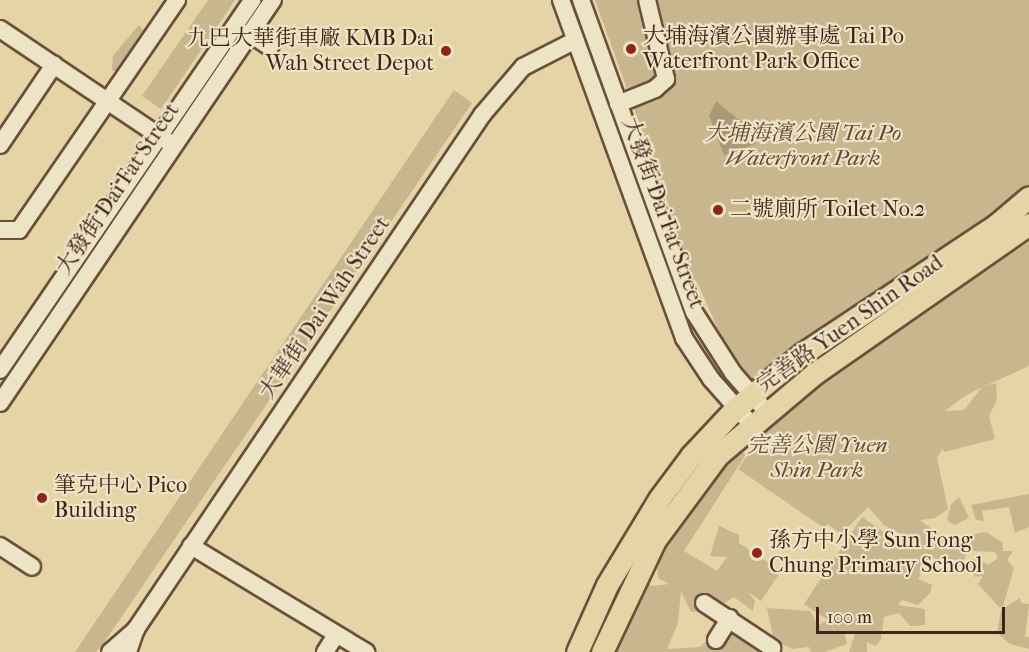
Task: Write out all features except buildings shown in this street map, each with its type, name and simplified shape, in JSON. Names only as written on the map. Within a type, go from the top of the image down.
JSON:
[{"type":"main road","name":"完善路 Yuen Shin Road","points":[[577,652],[607,585],[659,499],[691,456],[743,403],[809,348],[996,225],[1029,197]]},
{"type":"main road","name":"完善路 Yuen Shin Road","points":[[602,652],[635,577],[667,521],[718,455],[758,418],[895,315],[1029,224]]},
{"type":"street","points":[[0,230],[19,230],[177,0]]},
{"type":"street","name":"大發街 Dai Fat Street","points":[[0,403],[167,141],[252,0]]},
{"type":"street","name":"大發街 Dai Fat Street","points":[[0,370],[273,0]]},
{"type":"street","name":"大發街 Dai Fat Street","points":[[561,0],[681,331],[699,363],[758,418]]},
{"type":"street","name":"大發街 Dai Fat Street","points":[[582,0],[694,312],[743,403]]},
{"type":"street","points":[[618,104],[655,89],[666,79],[647,0]]},
{"type":"street","points":[[1,31],[167,141]]},
{"type":"street","points":[[250,34],[270,47]]},
{"type":"street","name":"大華街 Dai Wah Street","points":[[128,652],[136,629],[191,546],[509,80],[532,60],[576,40]]},
{"type":"street","points":[[0,145],[54,65]]},
{"type":"street","points":[[0,546],[32,567]]},
{"type":"street","points":[[191,546],[366,652]]},
{"type":"street","points":[[704,603],[737,629],[774,651]]},
{"type":"street","name":"大華街 Dai Wah Street","points":[[110,652],[136,629]]},
{"type":"street","points":[[716,640],[737,629]]},
{"type":"street","points":[[325,652],[336,635]]},
{"type":"green space","points":[[208,0],[235,0],[161,109],[142,96]]},
{"type":"green space","name":"大埔海濱公園 Tai Po Waterfront Park","points":[[595,0],[1029,0],[1029,201],[753,395],[723,371],[719,331],[697,282],[681,267],[671,242],[675,222]]},
{"type":"green space","points":[[139,25],[153,43],[131,79],[112,70],[113,56]]},
{"type":"green space","points":[[454,90],[472,103],[103,644],[96,652],[75,652]]},
{"type":"green space","name":"完善公園 Yuen Shin Park","points":[[1029,242],[1029,366],[985,386],[996,383],[997,400],[989,416],[995,439],[944,452],[943,448],[937,458],[948,509],[935,518],[920,520],[943,538],[967,539],[966,555],[963,561],[948,559],[944,566],[932,556],[918,579],[932,585],[930,593],[918,605],[902,600],[898,605],[925,609],[925,625],[910,626],[899,613],[884,617],[881,639],[876,646],[867,642],[867,652],[849,652],[855,634],[844,630],[847,644],[825,652],[811,652],[809,647],[792,649],[774,640],[767,608],[810,611],[818,625],[826,621],[835,625],[804,604],[862,517],[903,545],[906,537],[884,525],[868,507],[841,534],[828,524],[824,528],[738,469],[768,427],[894,328]],"holes":[[[982,387],[964,410],[945,411]]]},
{"type":"green space","points":[[736,450],[746,454],[684,551],[717,571],[727,557],[710,556],[719,526],[739,535],[739,543],[781,571],[761,601],[748,592],[755,601],[753,611],[734,597],[713,610],[691,612],[681,591],[678,623],[667,649],[700,647],[722,626],[758,626],[765,652],[605,652],[636,576],[652,586],[669,584],[658,578],[656,546],[699,482],[709,490]]},
{"type":"green space","points":[[1029,494],[1029,527],[1015,533],[1009,507],[982,511],[984,521],[976,520],[971,505]]},
{"type":"green space","points":[[959,497],[969,518],[954,525],[947,520],[951,504]]},
{"type":"green space","points":[[986,532],[1002,542],[1003,551],[1013,551],[1007,560],[1014,568],[1003,606],[999,607],[978,584],[983,576],[975,577],[969,562],[976,557],[988,565],[998,558],[995,552],[972,551],[969,535]]},
{"type":"green space","points":[[1020,598],[1021,603],[1029,604],[1025,637],[1029,637],[1029,649],[1010,644],[997,633],[1001,610]]},
{"type":"shaded area","points":[[716,101],[744,124],[756,144],[724,155],[709,116]]},
{"type":"place","name":"大埔海濱公園辦事處 Tai Po Waterfront Park Office","points":[[631,49]]},
{"type":"place","name":"九巴大華街車廠 KMB Dai Wah Street Depot","points":[[446,51]]},
{"type":"place","name":"二號廁所 Toilet No.2","points":[[718,210]]},
{"type":"place","name":"筆克中心 Pico Building","points":[[42,498]]},
{"type":"place","name":"孫方中小學 Sun Fong Chung Primary School","points":[[757,553]]}]
